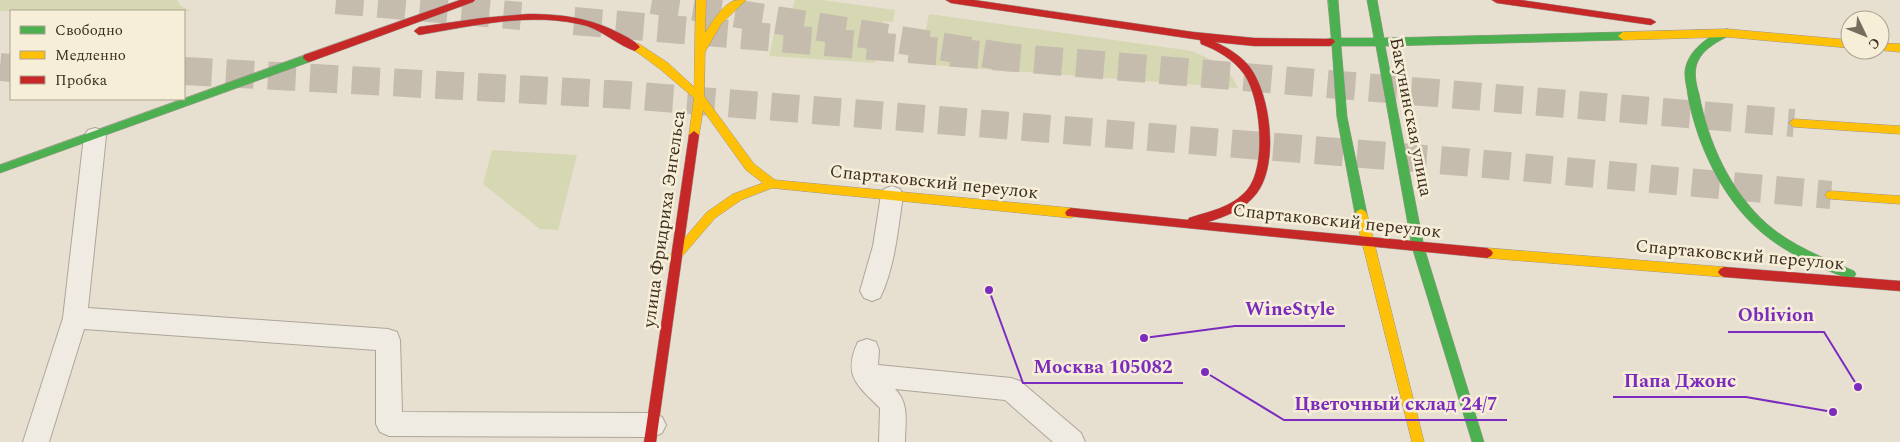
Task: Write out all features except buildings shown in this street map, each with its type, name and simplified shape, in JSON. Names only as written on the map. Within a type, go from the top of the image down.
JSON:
[{"type":"main road","points":[[0,169],[470,0]]},
{"type":"main road","name":"улица Фридриха Энгельса","points":[[652,433],[699,97],[702,0]]},
{"type":"main road","points":[[700,60],[705,40],[716,22],[741,0]]},
{"type":"main road","points":[[951,0],[1193,36],[1254,42],[1335,43],[1727,33]]},
{"type":"main road","points":[[1333,0],[1342,117],[1366,241],[1418,442]]},
{"type":"main road","name":"Бакунинская улица","points":[[1372,0],[1418,247],[1478,442]]},
{"type":"main road","points":[[1497,0],[1727,33],[1840,43]]},
{"type":"main road","points":[[353,42],[468,23],[547,17],[590,24],[621,38],[664,66],[699,97],[750,167],[772,184]]},
{"type":"main road","points":[[1727,33],[1700,47],[1690,66],[1692,93],[1710,149],[1736,196],[1763,227],[1793,248],[1829,266],[1873,284]]},
{"type":"main road","points":[[1182,223],[1216,214],[1240,203],[1253,191],[1263,170],[1261,106],[1250,75],[1238,62],[1218,46],[1193,36]]},
{"type":"main road","points":[[1794,123],[1900,130]]},
{"type":"main road","name":"Спартаковский переулок","points":[[675,258],[711,215],[736,197],[772,184],[1418,247],[1900,286]]},
{"type":"main road","points":[[1830,195],[1900,200]]},
{"type":"lane","points":[[36,442],[75,318],[95,136]]},
{"type":"lane","points":[[872,291],[884,246],[892,195]]},
{"type":"lane","points":[[75,318],[388,340],[388,424],[652,433]]},
{"type":"lane","points":[[892,442],[893,404],[866,362],[1011,389],[1072,442]]},
{"type":"green space","points":[[0,0],[177,0],[181,6],[191,11],[10,10],[0,11]]},
{"type":"green space","points":[[795,0],[822,0],[895,10],[893,22],[883,21],[875,63],[769,56],[780,8],[792,9]]},
{"type":"green space","points":[[929,14],[1192,51],[1225,70],[1238,88],[919,64]]},
{"type":"green space","points":[[492,150],[577,155],[558,230],[540,229],[483,184]]},
{"type":"tunnel","points":[[336,0],[521,16]]},
{"type":"tunnel","points":[[652,0],[1025,60]]},
{"type":"tunnel","points":[[574,21],[1794,123]]},
{"type":"tunnel","points":[[0,67],[10,68]]},
{"type":"tunnel","points":[[185,71],[626,95],[1463,162],[1831,195]]},
{"type":"traffic: fast","points":[[1333,0],[1342,117],[1361,214]]},
{"type":"traffic: fast","points":[[1372,0],[1418,247],[1478,442]]},
{"type":"traffic: fast","points":[[1727,33],[1701,49],[1693,59],[1690,70],[1701,125],[1716,163],[1737,198],[1763,227],[1783,242],[1816,260],[1850,274]]},
{"type":"traffic: fast","points":[[1330,42],[1426,42],[1623,36]]},
{"type":"traffic: fast","points":[[0,169],[308,58]]},
{"type":"traffic: slow","points":[[694,135],[699,97],[701,0]]},
{"type":"traffic: slow","points":[[703,49],[709,34],[718,22],[728,10],[741,0]]},
{"type":"traffic: slow","points":[[1623,36],[1727,33],[1840,43]]},
{"type":"traffic: slow","points":[[635,47],[664,66],[699,97],[750,167],[772,184]]},
{"type":"traffic: slow","points":[[1890,48],[1900,48]]},
{"type":"traffic: slow","points":[[1794,123],[1900,130]]},
{"type":"traffic: slow","points":[[675,257],[711,215],[737,197],[772,184],[1071,213]]},
{"type":"traffic: slow","points":[[1831,195],[1900,200]]},
{"type":"traffic: slow","points":[[1361,214],[1418,442]]},
{"type":"traffic: slow","points":[[1487,253],[1724,272]]},
{"type":"traffic: jam","points":[[308,58],[470,0]]},
{"type":"traffic: jam","points":[[951,0],[1193,36],[1254,42],[1330,42]]},
{"type":"traffic: jam","points":[[1497,0],[1651,22]]},
{"type":"traffic: jam","points":[[419,31],[505,18],[551,17],[572,19],[591,24],[614,34],[635,47]]},
{"type":"traffic: jam","points":[[1193,221],[1236,206],[1248,196],[1259,180],[1264,159],[1264,134],[1258,95],[1250,75],[1230,54],[1204,41]]},
{"type":"traffic: jam","points":[[650,442],[694,135]]},
{"type":"traffic: jam","points":[[1071,213],[1487,253]]},
{"type":"traffic: jam","points":[[1724,272],[1900,286]]},
{"type":"place","name":"Москва 105082","points":[[989,290]]},
{"type":"place","name":"WineStyle","points":[[1144,338]]},
{"type":"place","name":"Цветочный склад 24/7","points":[[1205,372]]},
{"type":"place","name":"Oblivion","points":[[1858,387]]},
{"type":"place","name":"Папа Джонс","points":[[1833,412]]}]
